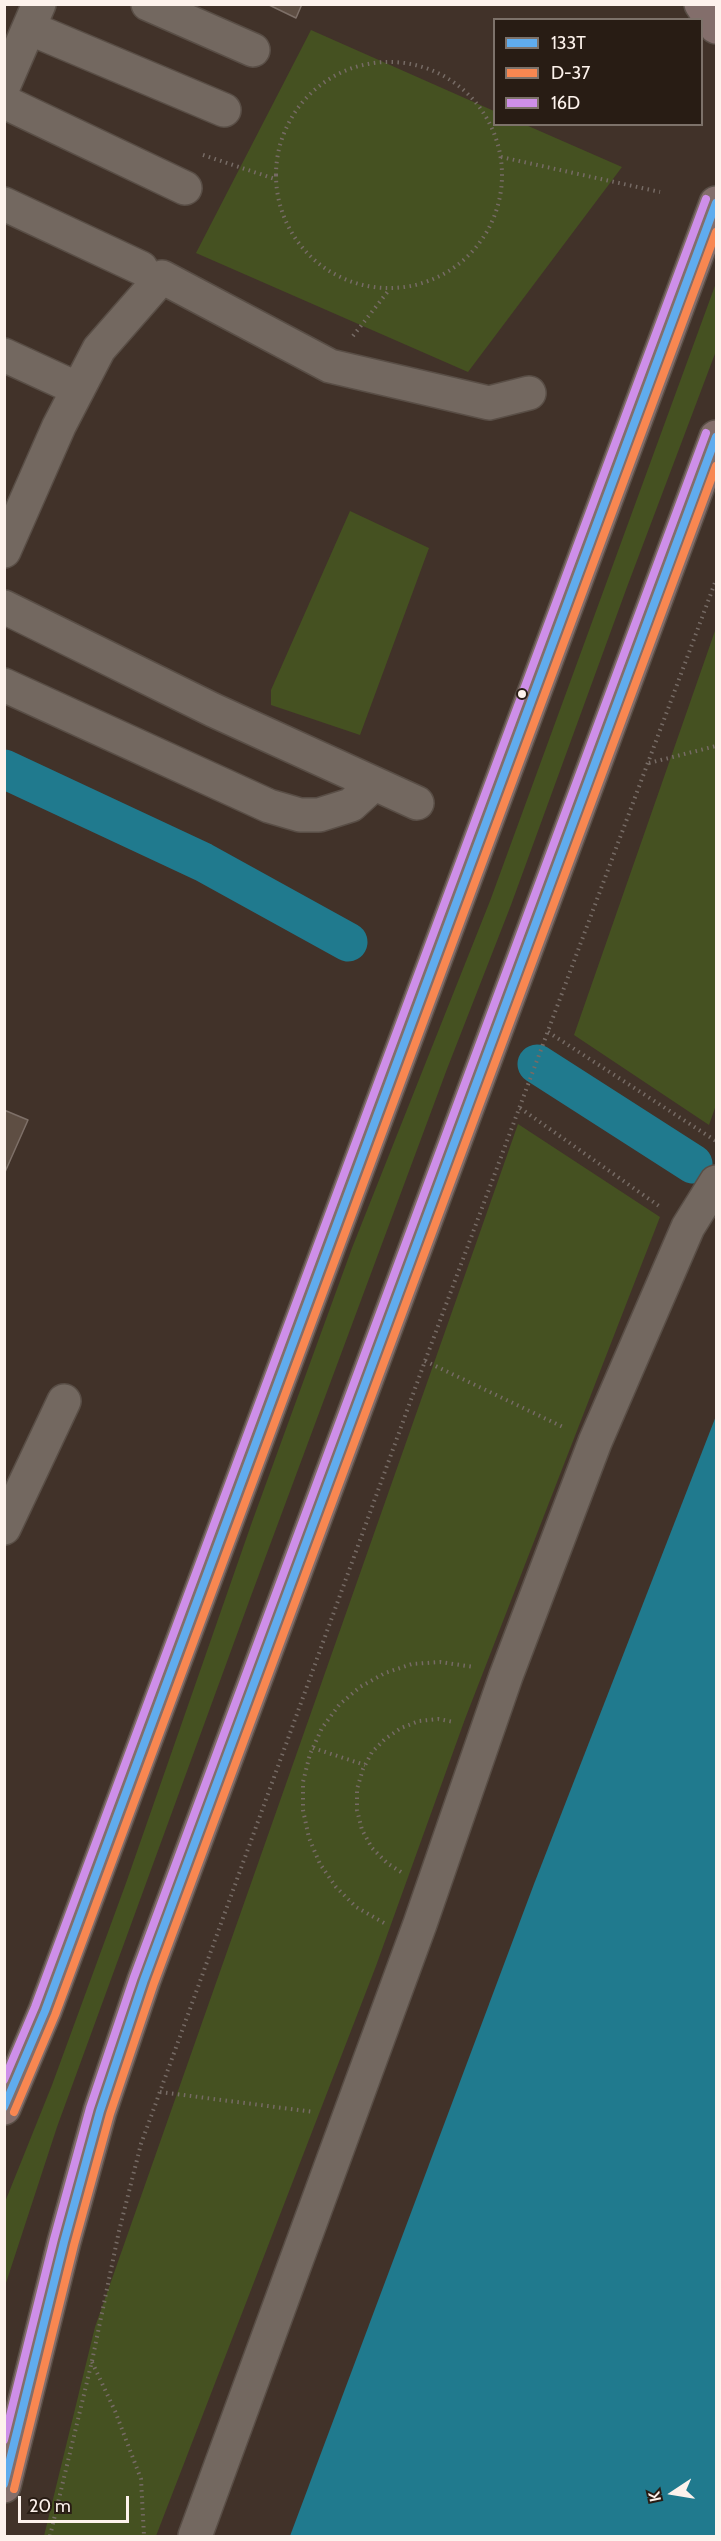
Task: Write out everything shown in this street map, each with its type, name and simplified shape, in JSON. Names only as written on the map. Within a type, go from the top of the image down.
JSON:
[{"type":"highway","points":[[701,4],[717,27]]},
{"type":"highway","points":[[4,2108],[53,1989],[717,203]]},
{"type":"highway","points":[[4,2486],[64,2242],[100,2111],[144,1980],[717,437]]},
{"type":"street","points":[[148,4],[254,50]]},
{"type":"street","points":[[4,85],[34,16],[224,110]]},
{"type":"street","points":[[4,102],[185,188]]},
{"type":"street","points":[[4,204],[141,268]]},
{"type":"street","points":[[4,551],[54,436],[99,349],[162,277],[330,366],[489,403],[529,393]]},
{"type":"street","points":[[8,365],[78,388]]},
{"type":"street","points":[[4,607],[213,710],[417,803]]},
{"type":"street","points":[[4,685],[269,806],[300,814],[319,815],[351,805],[374,784]]},
{"type":"street","points":[[195,2536],[434,1883],[506,1676],[595,1442],[688,1227],[717,1182]]},
{"type":"street","points":[[4,1528],[64,1401]]},
{"type":"path","points":[[397,61],[433,70],[465,91],[489,121],[501,156],[501,196],[487,232],[462,263],[428,282],[389,289],[355,284],[323,268],[298,244],[282,213],[275,179],[280,141],[297,107],[325,81],[359,65],[397,61]]},
{"type":"path","points":[[203,155],[275,179]]},
{"type":"path","points":[[501,156],[660,192]]},
{"type":"path","points":[[330,366],[389,289]]},
{"type":"path","points":[[50,2536],[141,2144],[425,1361],[717,580]]},
{"type":"path","points":[[648,764],[717,746]]},
{"type":"path","points":[[548,1032],[717,1141]]},
{"type":"path","points":[[520,1108],[688,1227]]},
{"type":"path","points":[[425,1361],[595,1442]]},
{"type":"path","points":[[415,1935],[381,1922],[357,1907],[336,1887],[320,1864],[309,1838],[303,1810],[303,1782],[313,1748],[322,1728],[339,1706],[360,1687],[385,1673],[412,1664],[440,1662],[469,1665],[506,1676]]},
{"type":"path","points":[[434,1883],[404,1873],[387,1863],[372,1848],[362,1830],[357,1810],[357,1789],[365,1765],[372,1752],[385,1739],[401,1728],[419,1721],[438,1719],[487,1731]]},
{"type":"path","points":[[313,1748],[365,1765]]},
{"type":"path","points":[[160,2092],[332,2114],[347,2118]]},
{"type":"path","points":[[92,2361],[115,2411],[141,2479],[144,2536]]},
{"type":"green space","points":[[311,30],[493,111],[493,126],[528,126],[622,167],[468,372],[196,253]]},
{"type":"green space","points":[[716,283],[716,351],[251,1596],[57,2127],[5,2286],[5,2202],[52,2085],[126,1883],[252,1522],[352,1248],[490,901]]},
{"type":"green space","points":[[350,511],[429,548],[360,735],[271,705],[271,690]]},
{"type":"green space","points":[[716,628],[716,1105],[709,1125],[574,1035]]},
{"type":"green space","points":[[518,1124],[660,1217],[465,1719],[376,1966],[156,2536],[44,2536],[95,2327]]},
{"type":"water","points":[[716,1416],[716,2536],[290,2536],[534,1884]]},
{"type":"building","points":[[267,4],[302,4],[296,18]]},
{"type":"building","points":[[4,1110],[28,1120],[5,1172],[4,1172]]},
{"type":"waterway","points":[[4,769],[203,862],[348,942]]},
{"type":"waterway","points":[[537,1064],[693,1164]]},
{"type":"transit line","name":"16D","points":[[4,2080],[35,2007],[706,199]]},
{"type":"transit line","name":"133T","points":[[4,2107],[45,2011],[716,203]]},
{"type":"transit line","name":"D-37","points":[[14,2112],[55,2015],[716,232]]},
{"type":"transit line","name":"16D","points":[[4,2440],[54,2239],[90,2108],[134,1977],[706,433]]},
{"type":"transit line","name":"133T","points":[[4,2484],[64,2242],[100,2111],[144,1980],[716,437]]},
{"type":"transit line","name":"D-37","points":[[14,2489],[74,2245],[110,2114],[154,1983],[716,466]]}]
